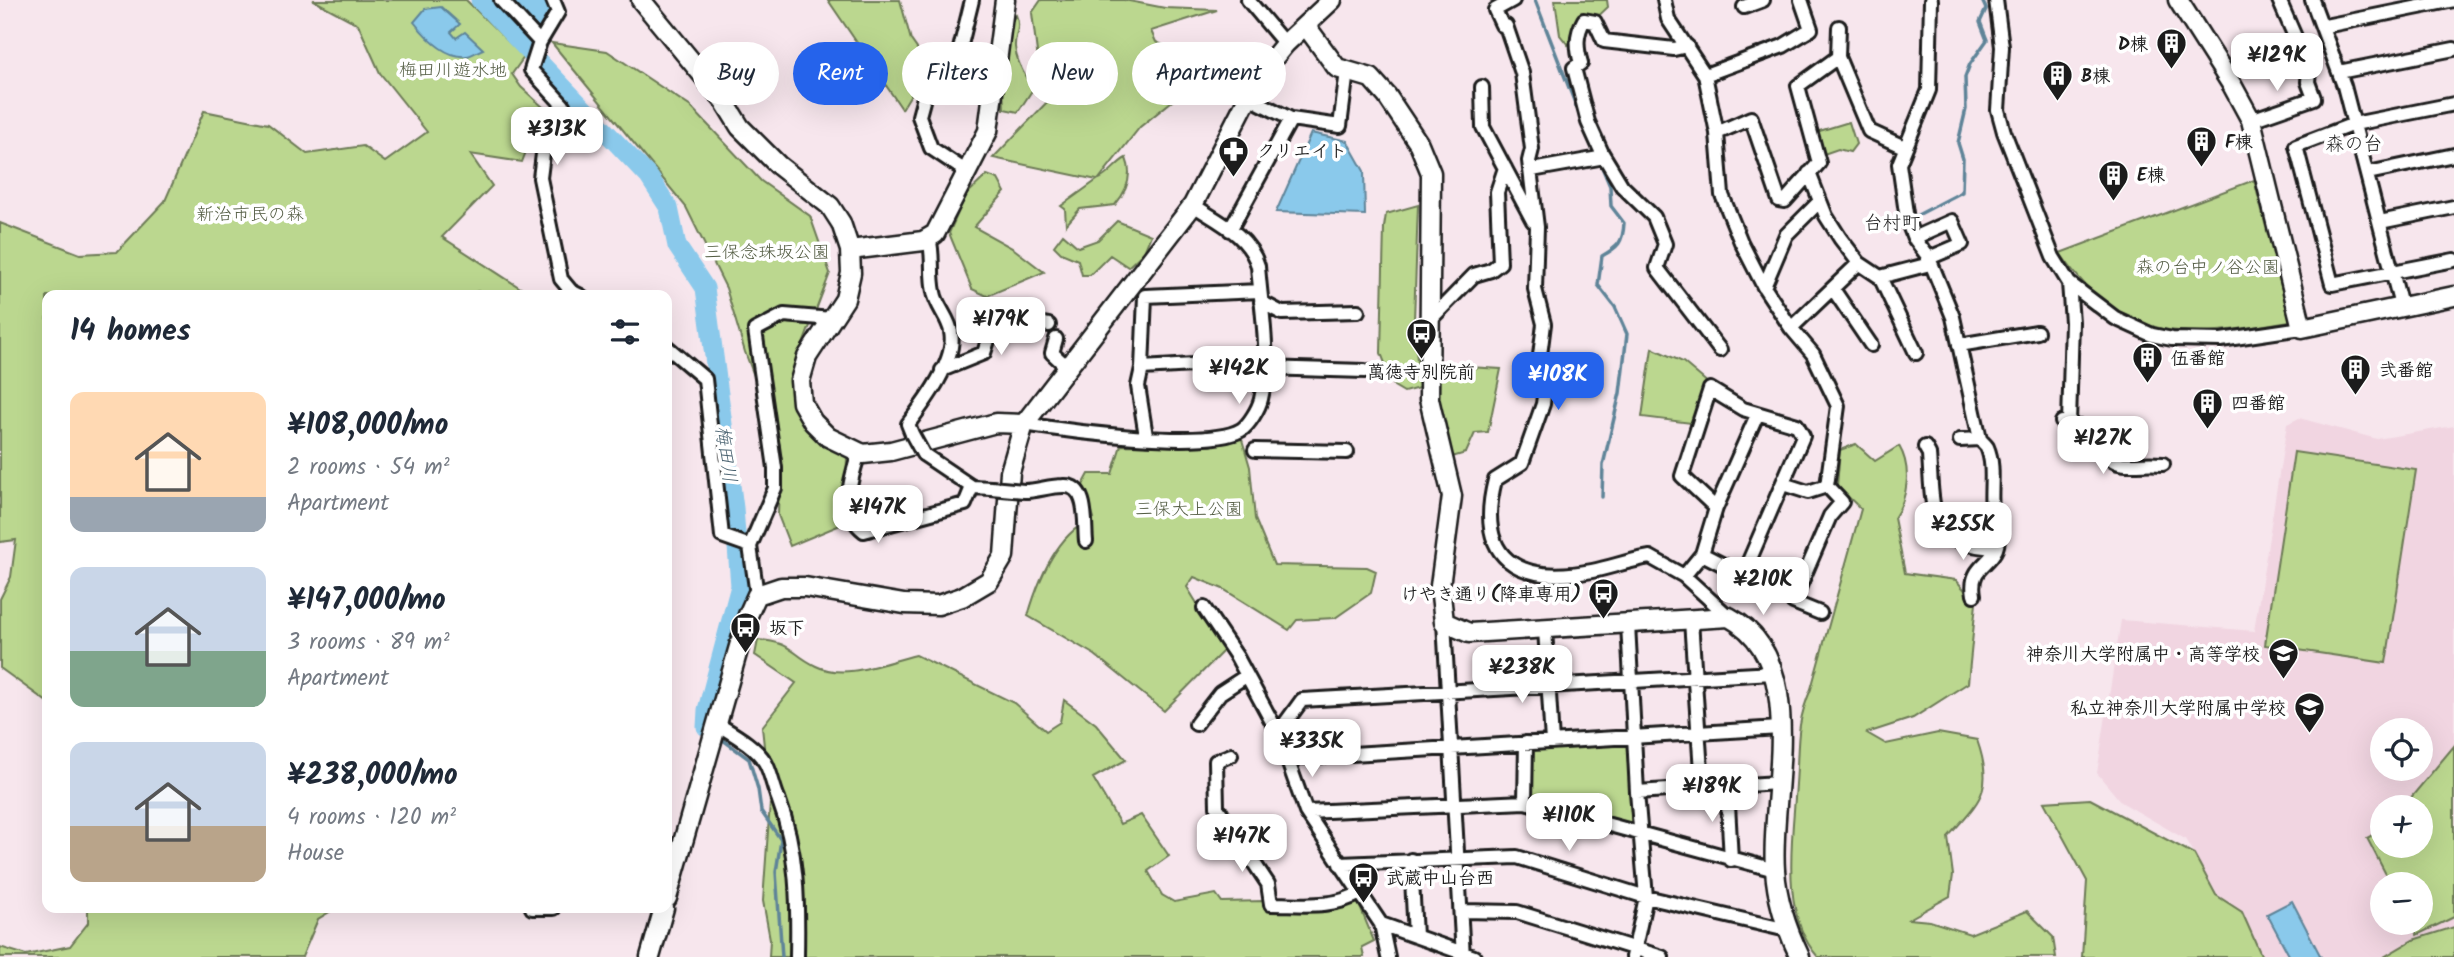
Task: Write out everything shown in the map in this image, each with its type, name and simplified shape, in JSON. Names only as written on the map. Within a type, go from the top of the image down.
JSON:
[{"type":"street","points":[[501,0],[540,43]]},
{"type":"street","points":[[553,0],[558,12],[540,43],[531,70],[563,105],[543,154],[540,178],[561,279],[570,290]]},
{"type":"street","points":[[640,0],[724,100],[740,127],[778,165],[830,206],[841,223],[850,250],[851,273],[845,299],[807,357],[800,381],[802,403],[813,422],[828,437],[859,453],[891,451],[996,423],[1204,439],[1241,429],[1261,401],[1263,364],[1260,297],[1254,251],[1194,205]]},
{"type":"street","points":[[967,172],[931,148],[919,116],[933,64],[956,65],[972,0]]},
{"type":"street","points":[[850,250],[923,242],[935,233],[988,131],[1005,0]]},
{"type":"street","points":[[1248,0],[1283,42]]},
{"type":"street","points":[[1286,43],[1332,0]]},
{"type":"street","points":[[1513,0],[1495,10],[1502,25],[1506,26],[1522,73],[1532,149],[1529,161],[1537,228],[1535,289],[1544,324],[1539,363],[1545,388],[1543,404],[1522,463],[1495,480],[1489,520],[1492,538],[1500,555],[1516,566],[1536,572],[1589,572],[1650,556],[1684,576],[1729,617],[1751,632],[1769,658],[1779,688],[1775,870],[1787,929],[1800,957]]},
{"type":"street","points":[[1664,0],[1668,19],[1705,75],[1717,133],[1722,195],[1741,242],[1764,287],[1791,328],[1813,354],[1838,406],[1827,486]]},
{"type":"street","points":[[1705,75],[1811,29],[1801,0]]},
{"type":"street","points":[[1931,0],[1929,90],[1899,164],[1907,220],[1914,238],[1929,258],[1952,317],[1980,439],[1987,448],[1991,471],[1990,496],[1998,533],[1996,548],[1979,566],[1972,587],[1974,595]]},
{"type":"street","points":[[1996,0],[2002,47],[1998,110],[2004,132],[2053,257],[2069,283],[2115,317],[2152,335],[2194,341],[2302,328],[2454,296]]},
{"type":"street","points":[[2178,0],[2251,120],[2302,328]]},
{"type":"street","points":[[2251,120],[2314,98],[2308,82],[2309,69],[2279,0]]},
{"type":"street","points":[[2312,0],[2325,26],[2339,72],[2368,173],[2401,306]]},
{"type":"street","points":[[2325,26],[2454,0]]},
{"type":"street","points":[[1744,7],[1764,1]]},
{"type":"street","points":[[1687,46],[1674,49],[1604,41],[1595,22],[1584,20],[1578,31],[1577,52],[1581,63],[1573,68],[1588,122],[1602,153],[1613,165],[1622,187],[1654,217],[1665,244],[1657,268],[1720,350]]},
{"type":"street","points":[[1306,26],[1330,61],[1348,71],[1371,78],[1387,96],[1426,156],[1431,173],[1429,400],[1452,496],[1440,586],[1457,858],[1467,956],[1381,924]]},
{"type":"street","points":[[1839,27],[1838,57],[1869,131],[1904,147]]},
{"type":"street","points":[[2339,72],[2454,49]]},
{"type":"street","points":[[1717,133],[1751,118],[1779,200],[1785,201],[1819,163],[1798,86],[1838,57]]},
{"type":"street","points":[[1263,105],[1291,120],[1340,126],[1348,71]]},
{"type":"street","points":[[1482,87],[1483,127],[1537,228]]},
{"type":"street","points":[[2454,104],[2354,124],[2296,146],[2332,284],[2454,260]]},
{"type":"street","points":[[757,594],[781,587],[805,587],[904,604],[938,605],[979,589],[989,581],[1004,556],[1010,472],[1024,424],[1194,205],[1244,105]]},
{"type":"street","points":[[1230,230],[1291,120]]},
{"type":"street","points":[[1532,170],[1599,158],[1602,153]]},
{"type":"street","points":[[2368,173],[2454,155]]},
{"type":"street","points":[[1428,324],[1435,312],[1460,286],[1474,275],[1491,271],[1500,263],[1497,192],[1505,168]]},
{"type":"street","points":[[1809,173],[1820,201],[1840,238],[1859,263],[1880,277],[1916,353]]},
{"type":"street","points":[[1764,287],[1786,235],[1820,201]]},
{"type":"street","points":[[2380,222],[2454,207]]},
{"type":"street","points":[[1880,277],[1926,265],[1929,258],[1962,244],[1952,221],[1914,238]]},
{"type":"street","points":[[929,237],[934,258],[934,293],[951,332],[951,347],[927,399],[908,424],[912,434],[923,454],[972,488],[1024,491],[1066,485],[1077,490],[1083,499],[1086,541]]},
{"type":"street","points":[[1791,328],[1859,263]]},
{"type":"street","points":[[2069,283],[2072,322],[2065,423],[2093,431],[2105,456],[2113,463],[2163,464]]},
{"type":"street","points":[[1833,289],[1871,345]]},
{"type":"street","points":[[1146,436],[1138,386],[1142,368],[1145,296],[1260,297],[1282,313],[1358,311]]},
{"type":"street","points":[[672,881],[719,725],[748,615],[757,594],[750,547],[775,488],[755,330],[784,315],[832,319]]},
{"type":"street","points":[[942,370],[984,353],[996,315],[1049,325]]},
{"type":"street","points":[[1959,345],[2037,332]]},
{"type":"street","points":[[1056,339],[1052,353],[1068,368]]},
{"type":"street","points":[[672,351],[705,379],[722,536],[750,547]]},
{"type":"street","points":[[1142,368],[1263,364],[1365,371]]},
{"type":"street","points":[[1702,554],[1743,575],[1803,436],[1797,425],[1757,415],[1710,389],[1682,477],[1716,508]]},
{"type":"street","points":[[1684,576],[1702,554],[1716,508],[1757,415]]},
{"type":"street","points":[[1960,440],[1980,439]]},
{"type":"street","points":[[1925,447],[1929,454],[1936,521],[1945,533],[1972,546],[1996,548]]},
{"type":"street","points":[[1255,450],[1347,452]]},
{"type":"street","points":[[859,453],[848,495],[857,526],[864,531],[965,504],[972,488]]},
{"type":"street","points":[[1783,484],[1808,492],[1827,486]]},
{"type":"street","points":[[1820,612],[1793,602],[1830,516],[1842,502],[1827,486]]},
{"type":"street","points":[[1204,608],[1278,733],[1306,811],[1381,924],[1388,957]]},
{"type":"street","points":[[1444,622],[1469,633],[1729,617]]},
{"type":"street","points":[[1691,620],[1702,787]]},
{"type":"street","points":[[1628,624],[1633,736],[1646,897],[1634,954]]},
{"type":"street","points":[[1545,629],[1552,742]]},
{"type":"street","points":[[1278,733],[1302,700],[1773,673]]},
{"type":"street","points":[[1196,724],[1220,693],[1246,676]]},
{"type":"street","points":[[719,725],[752,747],[766,762],[788,819],[796,862],[800,918],[797,957]]},
{"type":"street","points":[[1286,758],[1780,728]]},
{"type":"street","points":[[1525,802],[1526,743]]},
{"type":"street","points":[[1231,755],[1216,761],[1217,807],[1268,884],[1271,904],[1344,902],[1360,893]]},
{"type":"street","points":[[1637,792],[1778,783]]},
{"type":"street","points":[[1727,786],[1731,860]]},
{"type":"street","points":[[1306,811],[1455,802],[1525,802],[1775,870]]},
{"type":"street","points":[[1340,864],[1517,857],[1646,897],[1787,929]]},
{"type":"street","points":[[1411,860],[1415,936]]},
{"type":"street","points":[[1462,911],[1517,912],[1634,954],[1662,957]]},
{"type":"street","points":[[650,957],[663,913]]},
{"type":"shaded area","name":"神奈川大学附属中・高等学校","points":[[2299,418],[2377,439],[2454,426],[2454,957],[2238,957],[2217,894],[2185,839],[2121,802],[2097,773],[2121,620],[2254,631],[2287,424]]},
{"type":"green space","name":"新治市民の森","points":[[313,0],[466,0],[524,57],[512,74],[521,87],[543,107],[522,162],[470,154],[492,186],[442,237],[523,290],[42,290],[42,698],[0,668],[0,599],[11,577],[16,540],[0,542],[0,223],[80,254],[117,252],[165,201],[204,111],[268,124],[307,154],[363,146],[385,162],[427,132],[380,73],[358,24]]},
{"type":"green space","points":[[828,0],[900,0],[912,42],[902,42],[902,105],[904,105],[902,109],[888,88],[888,42],[857,42]]},
{"type":"green space","points":[[1041,0],[1124,0],[1165,8],[1217,10],[1151,31],[1156,42],[1132,42],[1132,105],[1167,105],[1140,127],[1099,179],[1126,158],[1129,177],[1126,188],[1115,205],[1080,209],[1066,225],[1065,209],[1061,206],[1097,180],[993,158],[1044,105],[1118,105],[1118,42],[1036,42],[1032,13]]},
{"type":"green space","points":[[1555,0],[1607,0],[1608,7],[1568,45],[1560,35]]},
{"type":"green space","points":[[1016,15],[1016,52],[1026,76],[1026,100],[1018,112],[1004,109],[1004,105],[1012,105],[1012,42],[1005,42],[1010,24]]},
{"type":"green space","name":"三保念珠坂公園","points":[[552,43],[607,51],[691,107],[761,181],[810,216],[830,273],[800,352],[816,434],[847,456],[845,523],[790,546],[778,515],[780,445],[745,352],[726,288],[686,207]]},
{"type":"green space","points":[[1849,122],[1856,144],[1850,152],[1838,149],[1821,155],[1813,133]]},
{"type":"green space","points":[[987,175],[998,179],[1005,192],[974,227],[1014,249],[1044,272],[987,296],[972,289],[949,233],[966,195]]},
{"type":"green space","name":"森の台中ノ谷公園","points":[[2254,180],[2290,321],[2221,331],[2162,329],[2135,320],[2109,306],[2084,284],[2060,253]]},
{"type":"green space","points":[[1418,205],[1414,320],[1419,388],[1404,392],[1394,386],[1381,353],[1384,227],[1386,214]]},
{"type":"green space","points":[[1117,221],[1151,235],[1144,252],[1128,267],[1110,255],[1090,275],[1082,275],[1078,260],[1061,253],[1054,246],[1063,234],[1078,247],[1098,240]]},
{"type":"green space","points":[[1652,348],[1683,362],[1709,384],[1691,423],[1642,417]]},
{"type":"green space","points":[[1436,365],[1501,369],[1488,432],[1475,433],[1466,453],[1452,457],[1438,410]]},
{"type":"green space","name":"三保大上公園","points":[[1241,436],[1250,467],[1255,519],[1274,565],[1367,567],[1376,571],[1371,593],[1335,618],[1297,620],[1289,630],[1223,589],[1194,577],[1187,587],[1225,649],[1164,711],[1095,655],[1028,616],[1037,588],[1059,546],[1069,534],[1094,518],[1083,485],[1089,474],[1112,474],[1121,445],[1211,446]]},
{"type":"green space","points":[[1856,444],[1875,461],[1899,446],[1903,455],[1907,483],[1903,501],[1894,518],[1905,573],[1956,580],[1976,603],[1968,683],[1913,718],[1867,733],[1886,744],[1938,733],[1977,740],[1982,757],[1985,771],[1981,794],[1948,837],[1953,875],[1950,896],[1909,919],[1930,921],[1970,934],[2027,911],[2053,937],[2056,957],[1818,957],[1806,939],[1798,919],[1793,897],[1791,850],[1799,736],[1802,714],[1861,509],[1837,486],[1840,450]]},
{"type":"green space","points":[[2294,452],[2416,470],[2386,663],[2265,645]]},
{"type":"green space","points":[[758,640],[778,643],[816,666],[840,672],[866,669],[916,655],[1014,703],[1046,731],[1060,722],[1064,700],[1096,724],[1126,760],[1093,778],[1120,824],[1141,815],[1169,856],[1148,871],[1162,895],[1174,902],[1216,894],[1222,902],[1264,901],[1266,911],[1336,908],[1358,902],[1374,941],[1362,947],[1364,957],[769,957],[770,939],[763,901],[770,803],[762,727],[796,683],[755,655]]},
{"type":"green space","points":[[1627,744],[1632,830],[1529,799],[1528,750]]},
{"type":"green space","points":[[2454,746],[2454,917],[2433,927],[2433,872],[2385,872],[2377,858],[2433,858],[2433,795],[2413,795],[2425,781],[2433,781],[2433,771]]},
{"type":"green space","points":[[2090,799],[2194,854],[2216,895],[2242,912],[2262,957],[2082,957],[2087,881],[2044,802]]},
{"type":"green space","points":[[88,913],[328,913],[318,919],[302,957],[0,957],[0,947],[26,955],[70,946],[88,923]]},
{"type":"green space","points":[[2454,927],[2454,957],[2384,957],[2413,940]]},
{"type":"water","points":[[511,0],[545,0],[551,13],[540,31]]},
{"type":"water","points":[[441,7],[460,24],[451,32],[456,38],[465,32],[483,49],[469,56],[459,56],[443,50],[430,40],[414,22],[425,9]]},
{"type":"water","points":[[1311,133],[1347,141],[1364,171],[1365,215],[1276,212]]},
{"type":"water","points":[[2292,901],[2321,957],[2290,957],[2267,914]]},
{"type":"waterway","name":"梅田川","points":[[480,0],[649,177],[669,208],[677,246],[705,288],[734,508],[740,586],[707,710],[706,727]]},
{"type":"waterway","points":[[1535,0],[1587,134]]},
{"type":"waterway","points":[[1912,218],[1962,192],[1963,159],[1958,143],[1966,109],[1965,77],[1970,64],[1987,40],[1980,22],[1986,9],[1982,0]]},
{"type":"waterway","points":[[1599,160],[1610,186],[1611,206],[1624,223],[1619,244],[1602,256],[1598,285],[1615,307],[1627,334],[1620,393],[1603,465],[1602,497]]},
{"type":"waterway","name":"梅田川","points":[[719,737],[749,759],[761,811],[781,840],[776,872],[782,957]]},
{"type":"place","name":"D棟","points":[[2171,71]]},
{"type":"place","name":"B棟","points":[[2058,103]]},
{"type":"place","name":"F棟","points":[[2202,169]]},
{"type":"place","name":"クリエイト","points":[[1234,178]]},
{"type":"place","name":"E棟","points":[[2114,202]]},
{"type":"place","name":"萬徳寺別院前","points":[[1421,361]]},
{"type":"place","name":"伍番館","points":[[2148,385]]},
{"type":"place","name":"弐番館","points":[[2356,397]]},
{"type":"place","name":"四番館","points":[[2208,430]]},
{"type":"place","name":"けやき通り(降車専用)","points":[[1604,621]]},
{"type":"place","name":"坂下","points":[[746,655]]},
{"type":"place","name":"神奈川大学附属中・高等学校","points":[[2283,681]]},
{"type":"place","name":"私立神奈川大学附属中学校","points":[[2309,735]]},
{"type":"place","name":"武蔵中山台西","points":[[1363,905]]},
{"type":"district","name":"森の台","points":[[2354,143]]},
{"type":"district","name":"台村町","points":[[1892,222]]},
{"type":"park label","name":"梅田川遊水地","points":[[453,70]]}]
